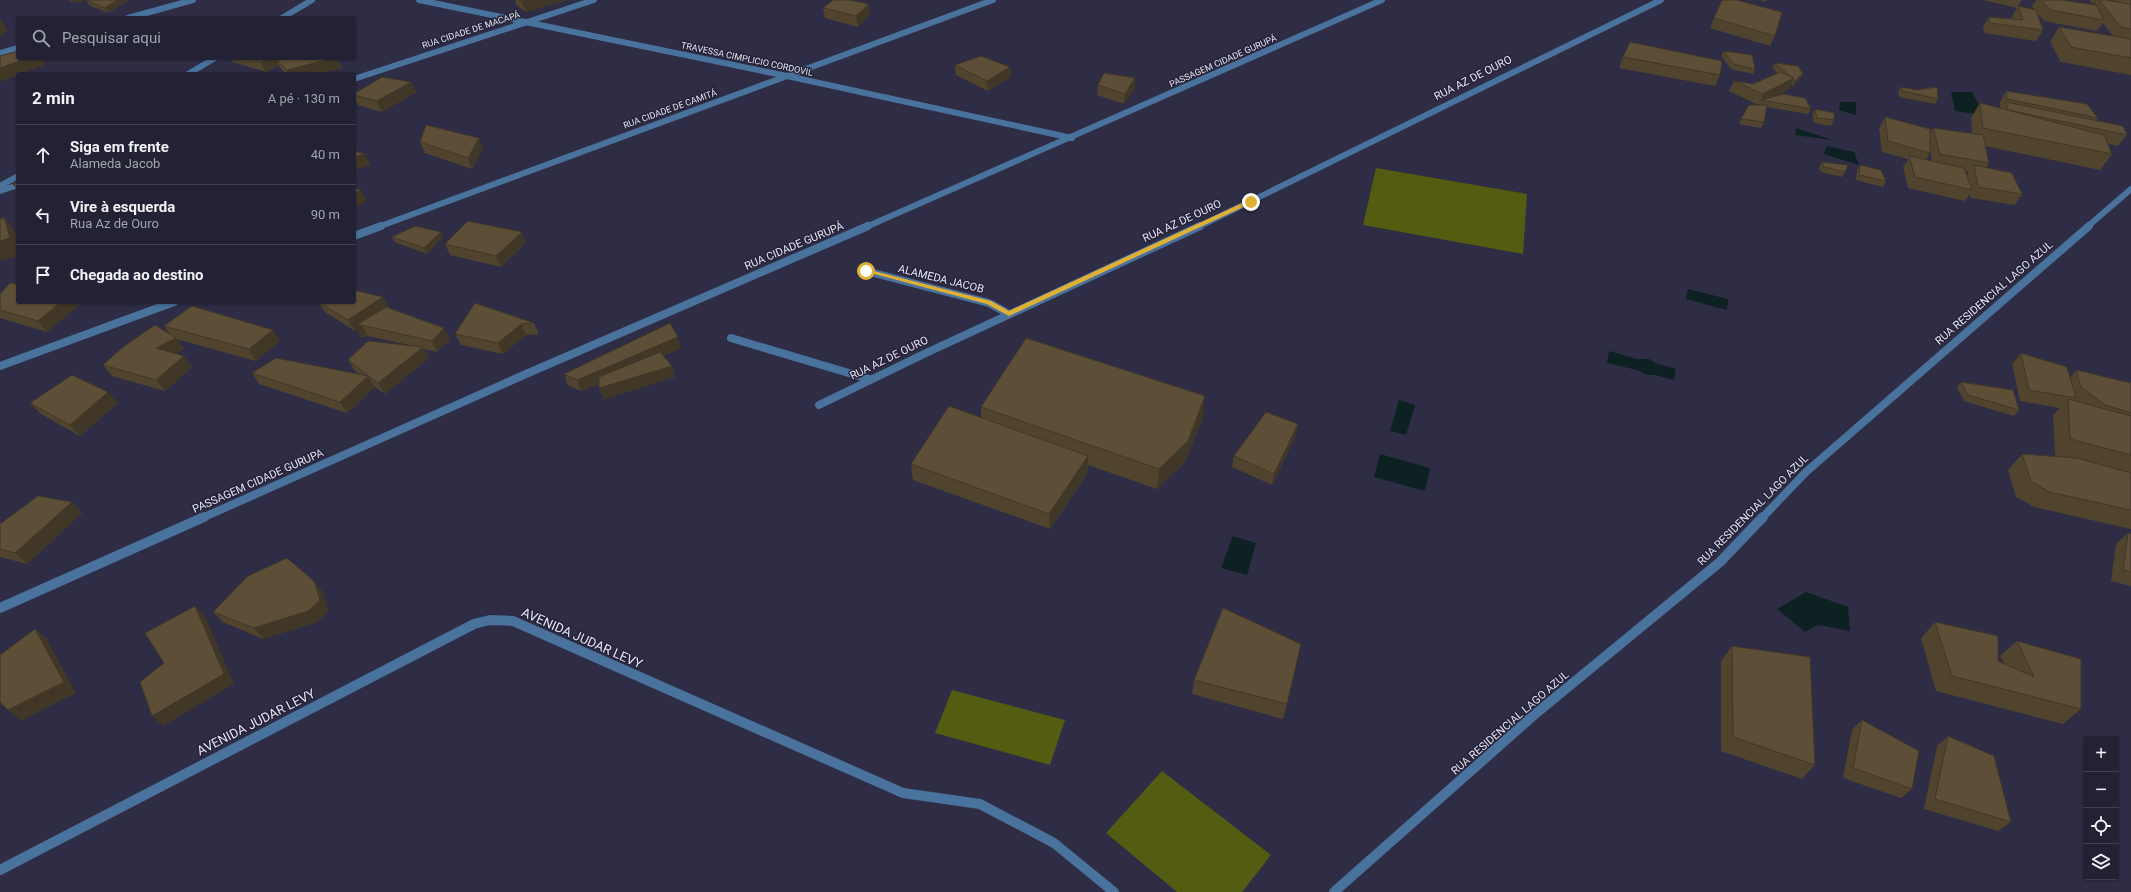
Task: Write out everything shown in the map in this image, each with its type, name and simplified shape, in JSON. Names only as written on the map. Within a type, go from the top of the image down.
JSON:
[{"type":"street","points":[[135,16],[193,0]]},
{"type":"street","points":[[285,16],[312,0]]},
{"type":"street","name":"TRAVESSA CIMPLICIO CORDOVIL","points":[[419,0],[787,76],[1072,138]]},
{"type":"street","name":"RUA CIDADE DE MACAPÁ","points":[[356,77],[594,0]]},
{"type":"street","name":"RUA CIDADE DE CAMITÁ","points":[[356,235],[993,0]]},
{"type":"street","name":"PASSAGEM CIDADE GURUPÁ","points":[[1072,138],[1382,0]]},
{"type":"street","name":"RUA AZ DE OURO","points":[[818,405],[869,379],[1251,202],[1565,45],[1661,0]]},
{"type":"street","points":[[0,53],[16,49]]},
{"type":"street","points":[[191,72],[212,60]]},
{"type":"street","name":"RUA CIDADE GURUPÁ","points":[[526,374],[1072,138]]},
{"type":"street","points":[[0,186],[16,177]]},
{"type":"street","points":[[0,190],[16,186]]},
{"type":"street","name":"RUA RESIDENCIAL LAGO AZUL","points":[[1334,892],[1534,715],[1720,562],[1806,472],[2131,189]]},
{"type":"street","name":"ALAMEDA JACOB","points":[[866,271],[989,303],[1009,314]]},
{"type":"street","points":[[0,366],[169,304]]},
{"type":"street","points":[[731,338],[869,379]]},
{"type":"street","name":"PASSAGEM CIDADE GURUPA","points":[[0,608],[526,374]]},
{"type":"street","name":"AVENIDA JUDAR LEVY","points":[[0,870],[467,628],[490,620],[513,621],[903,793],[980,804],[1054,842],[1114,892]]},
{"type":"green space","points":[[1376,168],[1527,194],[1523,254],[1363,225]]},
{"type":"green space","points":[[952,690],[1065,720],[1050,765],[935,733]]},
{"type":"green space","points":[[1162,771],[1271,855],[1242,892],[1177,892],[1106,833]]},
{"type":"shaded area","points":[[1951,92],[1972,92],[1984,115],[1955,111]]},
{"type":"shaded area","points":[[1840,102],[1856,102],[1856,115],[1839,110]]},
{"type":"shaded area","points":[[1796,128],[1833,140],[1795,135]]},
{"type":"shaded area","points":[[1827,146],[1854,152],[1859,165],[1824,154]]},
{"type":"shaded area","points":[[1688,289],[1728,299],[1727,310],[1686,299]]},
{"type":"shaded area","points":[[1609,351],[1637,359],[1649,359],[1658,364],[1676,369],[1674,380],[1655,375],[1647,375],[1637,370],[1607,363]]},
{"type":"shaded area","points":[[1399,400],[1415,405],[1406,435],[1390,431]]},
{"type":"shaded area","points":[[1380,454],[1430,468],[1425,491],[1374,477]]},
{"type":"shaded area","points":[[1233,536],[1256,543],[1247,575],[1221,568]]},
{"type":"shaded area","points":[[1806,592],[1848,607],[1850,631],[1818,625],[1805,632],[1777,609]]},
{"type":"building","points":[[87,0],[118,0],[104,8]]},
{"type":"building","points":[[833,0],[850,0],[869,4],[856,16],[823,8]]},
{"type":"building","points":[[1722,0],[1736,0],[1782,12],[1775,36],[1714,18]]},
{"type":"building","points":[[2041,0],[2061,0],[2096,5],[2104,20],[2051,10]]},
{"type":"building","points":[[2099,0],[2131,4],[2131,29],[2121,27]]},
{"type":"building","points":[[2109,0],[2131,0],[2131,4]]},
{"type":"building","points":[[2018,6],[2036,10],[2043,30],[1990,23],[1989,17],[2023,20]]},
{"type":"building","points":[[2059,27],[2131,39],[2131,58],[2071,47]]},
{"type":"building","points":[[1630,42],[1722,61],[1720,75],[1623,57]]},
{"type":"building","points":[[1724,51],[1752,55],[1755,69],[1733,64]]},
{"type":"building","points":[[16,52],[16,60],[22,60],[0,68],[0,56]]},
{"type":"building","points":[[981,56],[1010,67],[987,81],[955,65]]},
{"type":"building","points":[[277,60],[326,60],[287,70]]},
{"type":"building","points":[[1775,63],[1798,66],[1803,74],[1795,81],[1793,79],[1794,78]]},
{"type":"building","points":[[1780,72],[1794,78],[1763,94],[1734,81],[1753,84]]},
{"type":"building","points":[[1104,73],[1135,78],[1125,94],[1098,85]]},
{"type":"building","points":[[382,77],[411,82],[377,101],[356,96],[356,93]]},
{"type":"building","points":[[1901,87],[1917,90],[1937,87],[1938,99],[1903,91]]},
{"type":"building","points":[[2006,91],[2087,104],[2098,118],[2007,99]]},
{"type":"building","points":[[1783,94],[1805,98],[1811,109],[1761,100]]},
{"type":"building","points":[[2006,102],[2123,126],[2127,135],[2008,110]]},
{"type":"building","points":[[1980,103],[2104,135],[2112,154],[1983,128]]},
{"type":"building","points":[[1749,105],[1767,105],[1764,122],[1741,119]]},
{"type":"building","points":[[1815,109],[1834,113],[1834,120],[1817,118]]},
{"type":"building","points":[[1885,117],[1930,129],[1930,153],[1888,141]]},
{"type":"building","points":[[426,125],[479,138],[468,158],[420,142]]},
{"type":"building","points":[[1933,128],[1983,135],[1989,163],[1940,154]]},
{"type":"building","points":[[356,152],[365,154],[356,156]]},
{"type":"building","points":[[1909,156],[1964,168],[1972,190],[1915,177]]},
{"type":"building","points":[[1822,162],[1848,165],[1845,172],[1824,167]]},
{"type":"building","points":[[1860,165],[1881,170],[1886,181],[1859,175]]},
{"type":"building","points":[[1974,165],[2012,173],[2022,194],[1978,187]]},
{"type":"building","points":[[356,189],[361,190],[356,193]]},
{"type":"building","points":[[4,217],[10,238],[0,241],[0,219]]},
{"type":"building","points":[[468,221],[522,232],[496,256],[445,244]]},
{"type":"building","points":[[415,226],[441,232],[424,248],[392,237]]},
{"type":"building","points":[[10,283],[16,284],[16,304],[59,304],[38,321],[0,310],[0,294]]},
{"type":"building","points":[[356,290],[383,297],[348,320],[322,304],[356,304]]},
{"type":"building","points":[[475,303],[534,323],[521,324],[498,343],[455,334]]},
{"type":"building","points":[[192,306],[273,330],[249,349],[164,326]]},
{"type":"building","points":[[386,307],[444,328],[432,341],[361,325],[355,326]]},
{"type":"building","points":[[670,323],[678,337],[577,380],[564,374]]},
{"type":"building","points":[[155,325],[176,338],[156,348],[184,356],[156,380],[103,365],[123,347]]},
{"type":"building","points":[[1026,338],[1205,396],[1188,441],[1159,469],[981,407]]},
{"type":"building","points":[[368,341],[423,347],[378,383],[348,360]]},
{"type":"building","points":[[660,352],[672,366],[599,388],[599,377]]},
{"type":"building","points":[[2021,353],[2067,367],[2076,398],[2029,390]]},
{"type":"building","points":[[276,358],[368,376],[340,402],[252,373]]},
{"type":"building","points":[[2076,370],[2131,383],[2131,413],[2105,405],[2081,387]]},
{"type":"building","points":[[72,375],[108,392],[70,425],[30,403]]},
{"type":"building","points":[[1961,382],[2013,390],[2019,410],[1968,395]]},
{"type":"building","points":[[2068,399],[2131,416],[2131,455],[2070,439]]},
{"type":"building","points":[[949,406],[1088,456],[1049,514],[911,464]]},
{"type":"building","points":[[1266,412],[1298,424],[1274,474],[1234,456]]},
{"type":"building","points":[[2022,454],[2077,458],[2131,473],[2131,510],[2049,492],[2031,481]]},
{"type":"building","points":[[38,496],[72,502],[15,553],[0,549],[0,524]]},
{"type":"building","points":[[2128,533],[2131,534],[2131,572],[2123,570]]},
{"type":"building","points":[[287,558],[314,581],[320,600],[308,611],[254,628],[213,612],[248,576]]},
{"type":"building","points":[[195,606],[224,674],[152,716],[140,682],[164,663],[145,633]]},
{"type":"building","points":[[1223,608],[1301,644],[1287,704],[1194,680]]},
{"type":"building","points":[[1935,622],[1998,636],[1998,661],[2034,677],[2017,641],[2081,659],[2081,709],[1952,676]]},
{"type":"building","points":[[35,629],[64,682],[8,710],[0,702],[0,655]]},
{"type":"building","points":[[1732,646],[1810,657],[1815,765],[1733,737]]},
{"type":"building","points":[[1862,720],[1919,751],[1912,789],[1853,768]]},
{"type":"building","points":[[1948,736],[1994,756],[2011,822],[1935,799]]},
{"type":"route","points":[[866,271],[989,303],[1009,314],[1251,202]]}]
